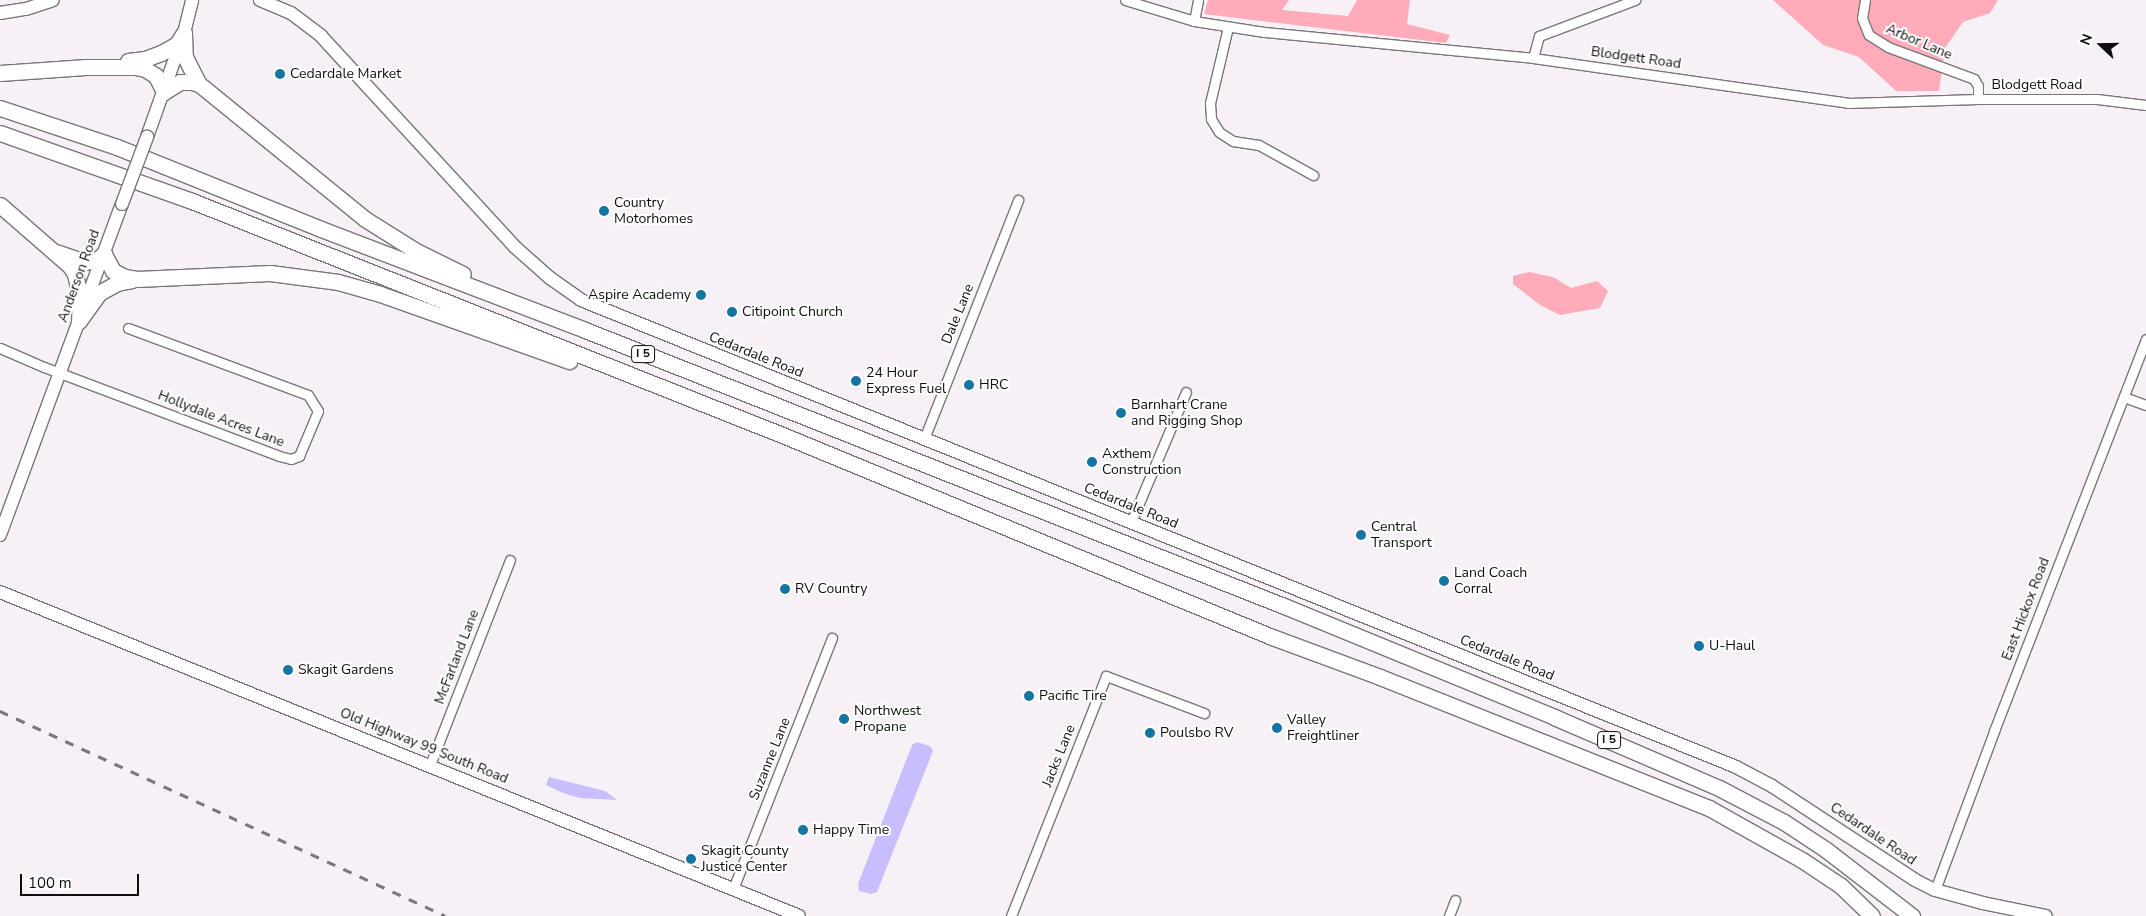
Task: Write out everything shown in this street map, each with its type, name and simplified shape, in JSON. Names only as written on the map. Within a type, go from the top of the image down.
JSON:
[{"type":"highway","points":[[0,73],[86,67],[154,56],[177,44],[185,30]]},
{"type":"highway","points":[[185,30],[185,58],[199,84],[334,196],[382,231],[416,251],[585,330]]},
{"type":"highway","points":[[86,67],[145,69],[156,76],[164,92],[180,82],[199,84]]},
{"type":"highway","name":"I 5","points":[[0,108],[117,147],[321,229],[585,330],[1284,606],[1554,717],[1754,805],[1807,836],[1912,916]]},
{"type":"highway","name":"I 5","points":[[0,133],[192,201],[780,434],[1272,637],[1380,677],[1709,808],[1802,860],[1841,886],[1872,916]]},
{"type":"highway","points":[[0,205],[70,266],[78,284],[82,302],[79,321]]},
{"type":"highway","points":[[56,252],[84,262],[98,259],[104,254],[113,272],[137,279]]},
{"type":"highway","points":[[79,321],[99,293],[117,283],[137,279],[270,273],[338,282],[380,294],[703,411],[780,434]]},
{"type":"street","points":[[0,13],[26,9],[52,0]]},
{"type":"street","name":"Anderson Road","points":[[0,535],[164,92],[185,30],[192,0]]},
{"type":"street","name":"Anderson Road","points":[[185,30],[202,0]]},
{"type":"street","name":"Cedardale Road","points":[[260,0],[282,9]]},
{"type":"street","name":"Cedardale Road","points":[[271,0],[321,36],[515,247],[550,278],[581,300],[1736,767],[1772,786],[1915,880],[1935,890],[1983,903],[2046,916]]},
{"type":"street","name":"Blodgett Road","points":[[1126,0],[1194,21],[1228,27],[1533,58],[1848,103],[1978,99],[2097,99],[2146,105]]},
{"type":"street","points":[[1194,21],[1198,0]]},
{"type":"street","points":[[1533,58],[1539,36],[1636,0]]},
{"type":"street","name":"Arbor Lane","points":[[1865,0],[1862,18],[1869,35],[1888,46],[1974,79],[1978,86],[1978,99]]},
{"type":"street","points":[[1228,27],[1210,103],[1211,119],[1219,132],[1232,141],[1259,145],[1313,174]]},
{"type":"street","name":"Dale Lane","points":[[924,439],[1018,200]]},
{"type":"street","name":"Hollydale Acres Lane","points":[[60,373],[285,458],[299,456],[318,411],[308,395],[128,328]]},
{"type":"street","name":"East Hickox Road","points":[[1935,890],[1990,740],[2124,397],[2144,354],[2146,340]]},
{"type":"street","points":[[0,348],[60,373]]},
{"type":"street","points":[[1131,522],[1186,392]]},
{"type":"street","points":[[2124,397],[2146,405]]},
{"type":"street","name":"McFarland Lane","points":[[430,765],[510,560]]},
{"type":"street","name":"Old Highway 99 South Road","points":[[0,592],[799,916]]},
{"type":"street","name":"Suzanne Lane","points":[[733,889],[832,638]]},
{"type":"street","name":"Jacks Lane","points":[[1011,916],[1106,676],[1204,713]]},
{"type":"street","points":[[1449,916],[1455,900]]},
{"type":"shaded area","points":[[1208,0],[1289,0],[1282,10],[1348,16],[1357,0],[1410,0],[1407,24],[1450,35],[1446,43],[1204,14]]},
{"type":"shaded area","points":[[1773,0],[1998,0],[1990,13],[1963,22],[1945,48],[1939,91],[1896,91],[1859,57],[1823,45]]},
{"type":"shaded area","points":[[1529,272],[1553,277],[1571,288],[1597,281],[1608,291],[1600,308],[1560,315],[1540,305],[1513,284],[1513,276]]},
{"type":"shaded area","points":[[917,742],[930,746],[933,751],[877,892],[871,894],[859,891],[858,884],[912,745]]},
{"type":"shaded area","points":[[549,777],[605,791],[617,800],[580,798],[563,793],[546,785]]},
{"type":"railway","points":[[0,711],[445,916]]},
{"type":"place","name":"Cedardale Market","points":[[280,74]]},
{"type":"place","name":"Country Motorhomes","points":[[604,211]]},
{"type":"place","name":"Aspire Academy","points":[[701,295]]},
{"type":"place","name":"Citipoint Church","points":[[732,312]]},
{"type":"place","name":"24 Hour Express Fuel","points":[[856,381]]},
{"type":"place","name":"HRC","points":[[969,385]]},
{"type":"place","name":"Barnhart Crane and Rigging Shop","points":[[1121,413]]},
{"type":"place","name":"Axthem Construction","points":[[1092,462]]},
{"type":"place","name":"Central Transport","points":[[1361,535]]},
{"type":"place","name":"Land Coach Corral","points":[[1444,581]]},
{"type":"place","name":"RV Country","points":[[785,589]]},
{"type":"place","name":"U-Haul","points":[[1699,646]]},
{"type":"place","name":"Skagit Gardens","points":[[288,670]]},
{"type":"place","name":"Pacific Tire","points":[[1029,696]]},
{"type":"place","name":"Northwest Propane","points":[[844,719]]},
{"type":"place","name":"Valley Freightliner","points":[[1277,728]]},
{"type":"place","name":"Poulsbo RV","points":[[1150,733]]},
{"type":"place","name":"Happy Time","points":[[803,830]]},
{"type":"place","name":"Skagit County Justice Center","points":[[691,859]]}]
